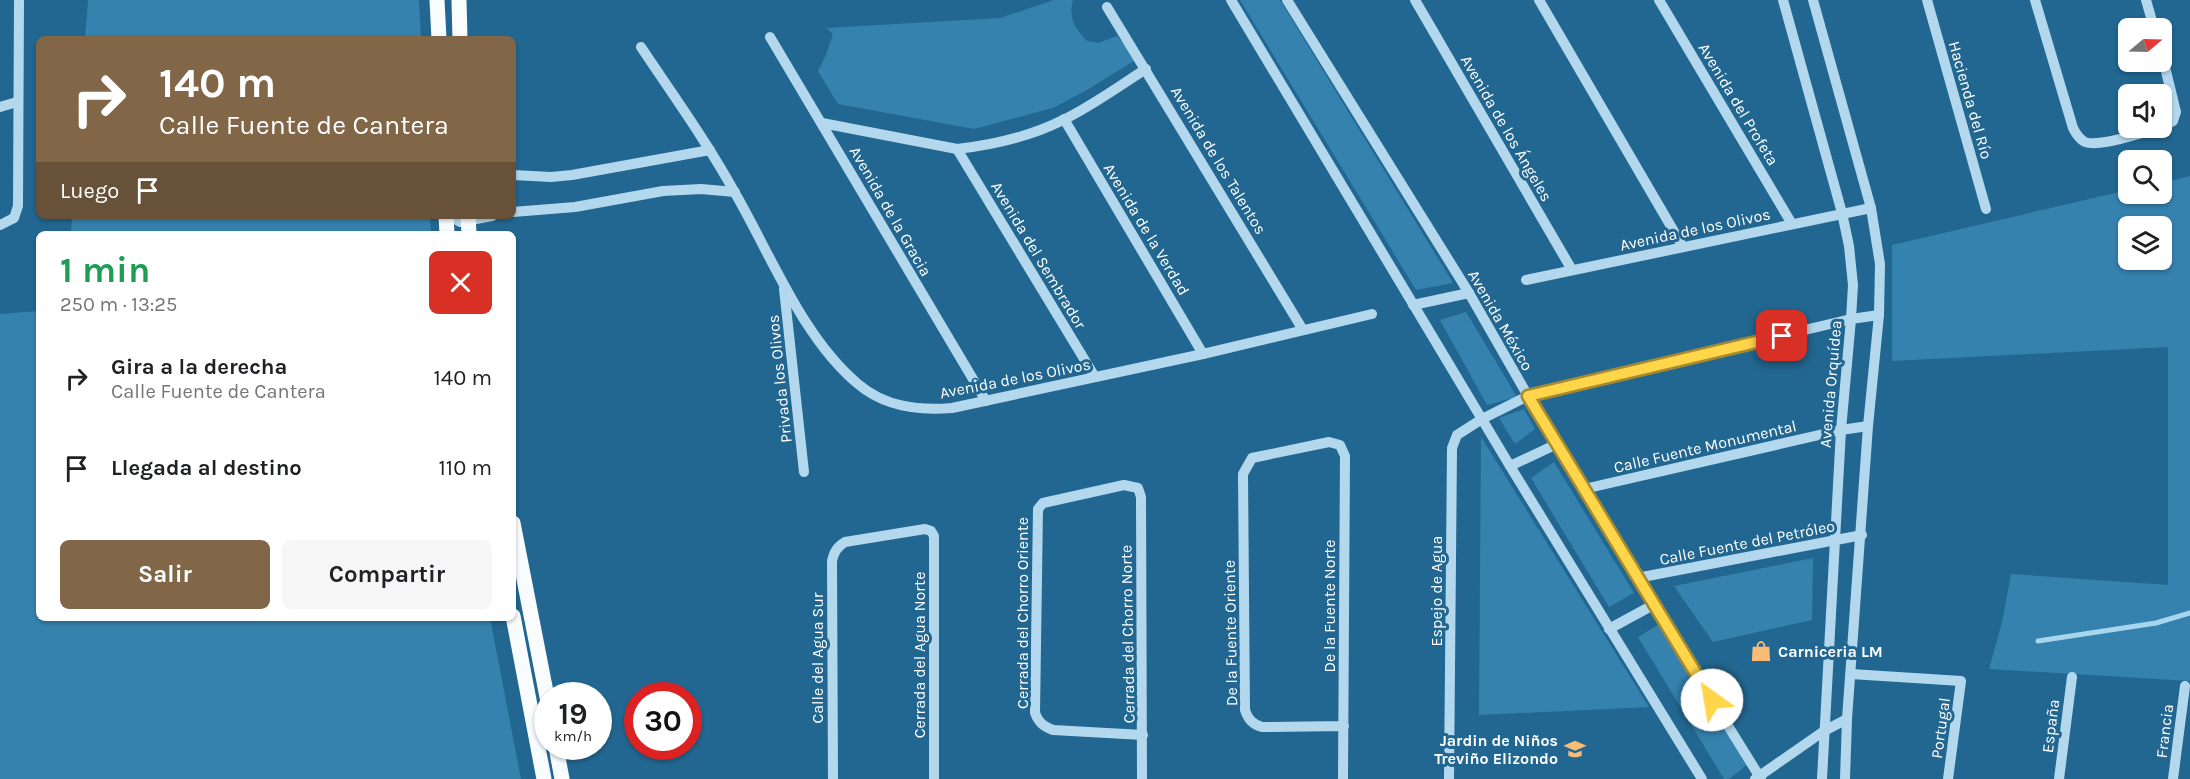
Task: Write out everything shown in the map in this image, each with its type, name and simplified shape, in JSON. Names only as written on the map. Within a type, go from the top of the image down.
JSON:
[{"type":"main road","points":[[437,0],[439,36]]},
{"type":"main road","points":[[459,0],[461,36]]},
{"type":"main road","points":[[516,538],[544,682]]},
{"type":"main road","points":[[514,621],[544,779]]},
{"type":"main road","points":[[558,760],[562,779]]},
{"type":"street","points":[[4,224],[14,218],[18,206],[19,0]]},
{"type":"street","points":[[1232,0],[1510,466],[1702,779]]},
{"type":"street","name":"Avenida México","points":[[1287,0],[1469,293],[1528,396],[1758,778]]},
{"type":"street","name":"Avenida de los Ángeles","points":[[1415,0],[1572,270]]},
{"type":"street","points":[[1539,0],[1683,247]]},
{"type":"street","name":"Avenida del Profeta","points":[[1659,0],[1792,224]]},
{"type":"street","name":"Avenida Orquídea","points":[[1783,0],[1842,213],[1849,246],[1853,285],[1840,430],[1822,779]]},
{"type":"street","points":[[1813,0],[1871,208],[1880,264],[1879,315],[1868,426],[1862,535],[1847,719],[1845,779]]},
{"type":"street","name":"Hacienda del Río","points":[[1927,0],[1986,209]]},
{"type":"street","points":[[2036,0],[2073,128],[2078,137],[2085,142],[2098,143],[2118,138]]},
{"type":"street","points":[[2146,0],[2151,18]]},
{"type":"street","name":"Avenida de los Talentos","points":[[1107,7],[1303,330]]},
{"type":"street","name":"Avenida de la Gracia","points":[[770,37],[986,401]]},
{"type":"street","name":"Avenida de los Olivos","points":[[641,47],[710,150],[803,317],[831,356],[858,385],[888,402],[924,410],[952,408],[1203,354],[1372,314]]},
{"type":"street","points":[[822,123],[957,148],[998,142],[1064,119],[1146,69]]},
{"type":"street","points":[[2172,96],[2176,112],[2172,122]]},
{"type":"street","points":[[0,107],[17,102]]},
{"type":"street","name":"Avenida de la Verdad","points":[[1064,119],[1203,354]]},
{"type":"street","name":"Avenida del Sembrador","points":[[957,148],[1095,377]]},
{"type":"street","points":[[516,175],[572,176],[710,150]]},
{"type":"street","points":[[516,212],[575,207],[663,191],[701,189],[735,192]]},
{"type":"street","name":"Avenida de los Olivos","points":[[1526,280],[1871,208]]},
{"type":"street","name":"Privada los Olivos","points":[[783,283],[804,472]]},
{"type":"street","points":[[1413,305],[1469,293]]},
{"type":"street","name":"Espejo de Agua","points":[[1449,779],[1452,448],[1457,435],[1482,419],[1528,396],[1851,319],[1879,315]]},
{"type":"street","name":"Calle Fuente Monumental","points":[[1584,489],[1840,430],[1868,426]]},
{"type":"street","name":"De la Fuente Norte","points":[[1242,482],[1246,466],[1252,458],[1329,442],[1340,445],[1345,456],[1343,779]]},
{"type":"street","points":[[1510,466],[1557,444]]},
{"type":"street","name":"De la Fuente Oriente","points":[[1242,482],[1245,710],[1248,718],[1253,724],[1262,727],[1344,726]]},
{"type":"street","name":"Cerrada del Chorro Norte","points":[[1040,506],[1043,503],[1124,484],[1138,488],[1141,497],[1142,779]]},
{"type":"street","name":"Cerrada del Chorro Oriente","points":[[1040,506],[1038,508],[1035,702],[1038,720],[1053,730],[1143,735]]},
{"type":"street","name":"Cerrada del Agua Norte","points":[[845,542],[925,529],[931,531],[934,536],[934,779]]},
{"type":"street","name":"Calle Fuente del Petróleo","points":[[1637,578],[1862,535]]},
{"type":"street","name":"Calle del Agua Sur","points":[[833,779],[832,561],[839,545],[845,542]]},
{"type":"street","points":[[1609,629],[1653,605]]},
{"type":"street","name":"Portugal","points":[[1851,674],[1961,681],[1948,779]]},
{"type":"street","name":"España","points":[[2059,779],[2072,677]]},
{"type":"street","name":"Francia","points":[[2173,779],[2185,686]]},
{"type":"street","points":[[1758,778],[1824,731],[1847,719]]},
{"type":"shaded area","points":[[88,0],[419,0],[421,36],[85,36]]},
{"type":"shaded area","points":[[1054,0],[1073,0],[1072,17],[1079,32],[1087,41],[1098,43],[1117,36],[1137,59],[1053,108],[974,129],[838,104],[818,71],[833,34],[826,28],[1000,18]]},
{"type":"shaded area","points":[[1240,0],[1280,0],[1453,283],[1416,290]]},
{"type":"shaded area","points":[[2190,176],[2190,681],[1989,669],[2002,622],[2011,574],[2168,585],[2168,347],[1892,361],[1892,245],[2118,192],[2118,204],[2172,204],[2172,180]]},
{"type":"shaded area","points":[[72,219],[430,219],[431,231],[71,231]]},
{"type":"shaded area","points":[[36,311],[36,621],[491,621],[521,779],[0,779],[0,314]]},
{"type":"shaded area","points":[[1466,312],[1517,397],[1487,405],[1440,320]]},
{"type":"shaded area","points":[[1524,409],[1535,429],[1515,444],[1499,418]]},
{"type":"shaded area","points":[[1481,437],[1649,707],[1479,715]]},
{"type":"shaded area","points":[[1554,462],[1634,593],[1609,607],[1531,478]]},
{"type":"shaded area","points":[[1813,558],[1812,620],[1713,642],[1674,586]]},
{"type":"shaded area","points":[[1658,625],[1747,765],[1729,779],[1724,779],[1638,637]]},
{"type":"waterway","points":[[2038,641],[2156,623],[2190,613]]},
{"type":"place","name":"Carniceria LM","points":[[1761,651]]},
{"type":"place","name":"Jardin de Niños Treviño Elizondo","points":[[1575,749]]},
{"type":"route","points":[[1712,700],[1528,396],[1782,336]]}]
